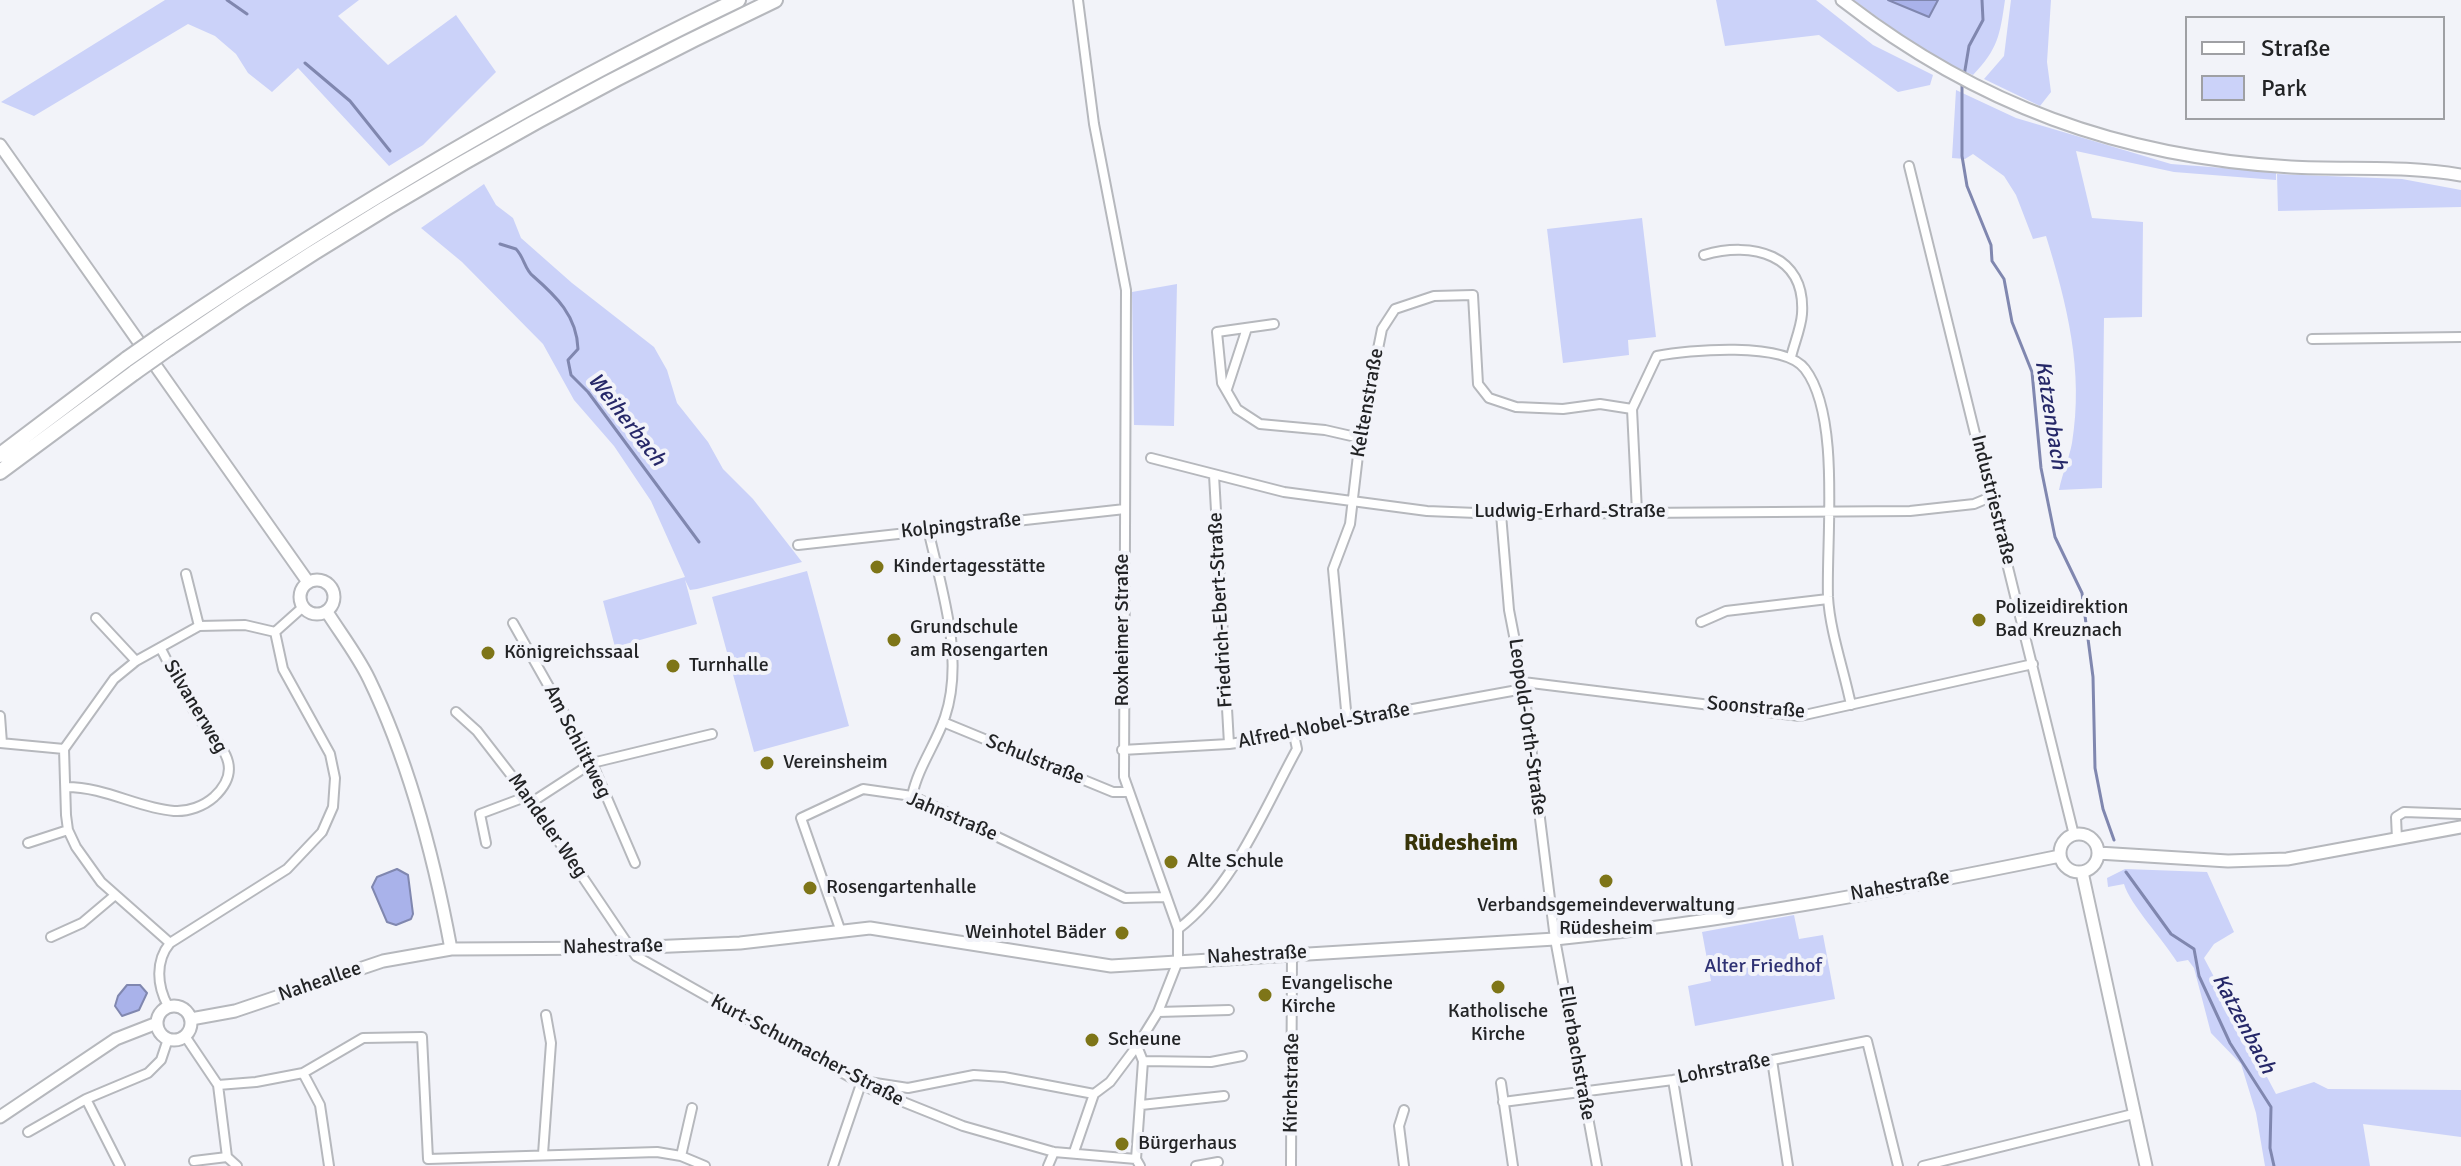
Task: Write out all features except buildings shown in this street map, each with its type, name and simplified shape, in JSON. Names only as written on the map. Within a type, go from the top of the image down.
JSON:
[{"type":"highway","points":[[0,455],[164,342],[273,260],[422,167],[534,103],[738,0]]},
{"type":"highway","points":[[164,342],[432,179],[669,50],[775,0]]},
{"type":"highway","points":[[0,472],[131,365]]},
{"type":"street","name":"Roxheimer Straße","points":[[1078,0],[1094,124],[1126,290],[1122,750],[1128,792],[1178,929],[1178,961]]},
{"type":"street","points":[[1842,0],[1923,58],[1997,98],[2099,136],[2165,152],[2291,167],[2461,175]]},
{"type":"street","points":[[0,145],[308,582]]},
{"type":"street","name":"Industriestraße","points":[[1909,166],[1993,496],[2074,835]]},
{"type":"street","points":[[1704,255],[1725,249],[1762,253],[1780,258],[1788,266],[1800,286],[1802,315],[1791,357]]},
{"type":"street","name":"Keltenstraße","points":[[1347,721],[1333,569],[1350,524],[1360,438],[1382,329],[1395,309],[1434,296],[1473,295],[1478,384],[1489,398],[1516,407],[1563,409],[1600,404],[1632,409]]},
{"type":"street","points":[[1274,324],[1217,332],[1222,383],[1237,409],[1260,424],[1360,438]]},
{"type":"street","points":[[1227,389],[1247,328]]},
{"type":"street","points":[[2312,339],[2461,337]]},
{"type":"street","points":[[1637,512],[1632,409],[1657,356],[1698,348],[1791,357],[1805,368],[1816,391],[1829,451],[1828,599],[1851,705]]},
{"type":"street","name":"Ludwig-Erhard-Straße","points":[[1151,458],[1284,492],[1353,503],[1501,514],[1910,511],[1974,504],[1993,496]]},
{"type":"street","name":"Friedrich-Ebert-Straße","points":[[1214,475],[1229,744]]},
{"type":"street","name":"Kolpingstraße","points":[[798,545],[1125,509]]},
{"type":"street","name":"Leopold-Orth-Straße","points":[[1501,514],[1509,610],[1523,686],[1555,939]]},
{"type":"street","points":[[912,796],[916,776],[943,722],[954,677],[946,611],[928,529]]},
{"type":"street","points":[[186,574],[199,626]]},
{"type":"street","points":[[319,579],[333,588],[334,604],[327,612],[312,613],[303,607],[301,591],[308,582],[319,579]]},
{"type":"street","points":[[1701,622],[1726,611],[1828,599]]},
{"type":"street","points":[[275,632],[303,607]]},
{"type":"street","points":[[327,612],[369,678],[412,788],[437,872],[451,949]]},
{"type":"street","points":[[96,618],[136,661]]},
{"type":"street","name":"Am Schlittweg","points":[[513,623],[592,763],[635,863]]},
{"type":"street","points":[[170,943],[114,896],[87,866],[68,830],[64,749],[114,679],[136,661],[199,626],[245,625],[275,632]]},
{"type":"street","points":[[168,1006],[159,970],[160,958],[170,943],[287,869],[322,832],[333,807],[335,778],[330,754],[283,669],[275,632]]},
{"type":"street","name":"Silvanerweg","points":[[66,787],[116,794],[173,811],[190,811],[210,801],[224,787],[229,770],[226,752],[197,716],[161,649]]},
{"type":"street","name":"Soonstraße","points":[[1523,686],[1800,716],[2033,664]]},
{"type":"street","name":"Alfred-Nobel-Straße","points":[[1122,750],[1229,744],[1294,735],[1347,721],[1523,686]]},
{"type":"street","name":"Mandeler Weg","points":[[456,712],[477,731],[530,799],[627,948]]},
{"type":"street","points":[[0,716],[1,743],[64,749]]},
{"type":"street","name":"Schulstraße","points":[[943,722],[1113,792],[1128,792]]},
{"type":"street","points":[[486,843],[480,814],[530,799],[592,763],[712,734]]},
{"type":"street","points":[[1178,929],[1206,903],[1238,854],[1297,749],[1294,735]]},
{"type":"street","name":"Jahnstraße","points":[[840,929],[801,818],[863,789],[912,796],[1125,898],[1166,897]]},
{"type":"street","points":[[2397,839],[2396,817],[2404,812],[2461,814]]},
{"type":"street","points":[[2098,853],[2228,861],[2287,859],[2461,827]]},
{"type":"street","points":[[28,843],[68,830]]},
{"type":"street","points":[[2074,835],[2091,838],[2098,853],[2093,866],[2082,872],[2065,866],[2060,856],[2062,845],[2074,835]]},
{"type":"street","name":"Nahestraße","points":[[451,949],[627,948],[740,943],[840,929],[870,928],[1111,966],[1555,939],[1628,931],[1895,888],[2060,856]]},
{"type":"street","points":[[2082,872],[2146,1166]]},
{"type":"street","points":[[51,937],[82,923],[114,896]]},
{"type":"street","name":"Ellerbachstraße","points":[[1555,939],[1597,1166]]},
{"type":"street","name":"Kurt-Schumacher-Straße","points":[[627,948],[674,981],[862,1081],[871,1089],[963,1126],[1054,1152],[1074,1152],[1138,1163]]},
{"type":"street","name":"Naheallee","points":[[191,1019],[235,1011],[383,961],[451,949]]},
{"type":"street","name":"Kirchstraße","points":[[1291,1166],[1292,953]]},
{"type":"street","points":[[1074,1152],[1094,1094],[1110,1082],[1137,1046],[1158,1012],[1178,961]]},
{"type":"street","points":[[168,1006],[180,1006],[191,1019],[185,1036],[168,1039],[160,1033],[157,1023],[160,1013],[168,1006]]},
{"type":"street","points":[[1158,1012],[1229,1010]]},
{"type":"street","points":[[543,1154],[551,1043],[546,1015]]},
{"type":"street","points":[[0,1117],[116,1039],[157,1023]]},
{"type":"street","points":[[185,1036],[218,1085],[227,1157],[237,1166]]},
{"type":"street","points":[[218,1085],[303,1073],[363,1038],[422,1037],[428,1159],[657,1152],[681,1156],[705,1166]]},
{"type":"street","points":[[28,1132],[86,1099],[148,1073],[161,1060],[168,1039]]},
{"type":"street","name":"Lohrstraße","points":[[1503,1102],[1673,1080],[1867,1041],[1898,1166]]},
{"type":"street","points":[[1137,1046],[1143,1061],[1138,1163]]},
{"type":"street","points":[[1143,1061],[1211,1062],[1242,1056]]},
{"type":"street","points":[[1772,1060],[1788,1166]]},
{"type":"street","points":[[303,1073],[320,1105],[329,1166]]},
{"type":"street","points":[[833,1166],[862,1081],[908,1088],[974,1075],[1004,1077],[1094,1094]]},
{"type":"street","points":[[1673,1080],[1687,1166]]},
{"type":"street","points":[[1501,1083],[1513,1166]]},
{"type":"street","points":[[1141,1105],[1224,1096]]},
{"type":"street","points":[[86,1099],[120,1166]]},
{"type":"street","points":[[681,1156],[692,1108]]},
{"type":"street","points":[[1404,1110],[1399,1126],[1404,1166]]},
{"type":"street","points":[[1923,1166],[2133,1114]]},
{"type":"street","points":[[1048,1166],[1054,1152]]},
{"type":"street","points":[[194,1161],[227,1157]]},
{"type":"street","points":[[1196,1166],[1218,1162]]},
{"type":"green space","points":[[165,0],[359,0],[338,16],[388,65],[456,15],[496,72],[423,145],[389,166],[298,68],[272,92],[248,73],[236,54],[215,36],[188,24],[34,116],[1,102]]},
{"type":"green space","points":[[1716,0],[1816,0],[1873,45],[1933,75],[1930,85],[1898,92],[1819,35],[1725,46]]},
{"type":"green space","points":[[1854,0],[1888,0],[1929,17],[1938,0],[2005,0],[1996,41],[1973,75],[1930,56]]},
{"type":"green space","points":[[2011,0],[2051,0],[2047,62],[2051,92],[2040,106],[1984,79],[2004,56]]},
{"type":"green space","points":[[1956,90],[2016,118],[2171,164],[2276,172],[2276,180],[2174,172],[2076,151],[2092,218],[2143,222],[2142,317],[2104,318],[2102,488],[2059,490],[2072,443],[2076,390],[2075,364],[2061,287],[2046,236],[2033,239],[2016,195],[2004,176],[1973,154],[1965,159],[1952,158]]},
{"type":"green space","points":[[2277,174],[2402,179],[2461,190],[2461,207],[2278,211]]},
{"type":"green space","points":[[484,184],[496,205],[513,218],[521,238],[572,283],[654,347],[667,370],[677,403],[708,442],[723,469],[753,499],[802,562],[697,589],[690,590],[685,580],[697,624],[615,647],[603,601],[685,577],[651,501],[614,446],[574,400],[543,344],[462,262],[421,228]]},
{"type":"green space","points":[[1642,218],[1656,337],[1628,340],[1629,355],[1563,363],[1547,229]]},
{"type":"green space","points":[[1177,284],[1174,426],[1134,425],[1132,292]]},
{"type":"green space","points":[[807,571],[849,726],[754,752],[712,597]]},
{"type":"green space","points":[[2125,869],[2207,872],[2234,932],[2214,944],[2204,958],[2276,1094],[2314,1082],[2328,1089],[2461,1090],[2461,1137],[2363,1124],[2370,1166],[2265,1166],[2256,1113],[2241,1064],[2211,1033],[2194,968],[2188,960],[2177,962],[2124,884],[2108,887],[2107,878]]},
{"type":"green space","name":"Alter Friedhof","points":[[1794,915],[1799,939],[1823,935],[1835,999],[1695,1026],[1688,986],[1711,981],[1702,932]]},
{"type":"shaded area","points":[[1888,0],[1938,0],[1929,17]]},
{"type":"shaded area","points":[[397,869],[408,875],[413,914],[411,919],[396,925],[387,922],[372,887],[377,877]]},
{"type":"shaded area","points":[[127,985],[140,985],[147,993],[139,1010],[122,1016],[115,1006]]},
{"type":"waterway","name":"Weiherbach","points":[[227,0],[247,14]]},
{"type":"waterway","name":"Katzenbach","points":[[1964,76],[1969,46],[1983,20],[1982,0]]},
{"type":"waterway","name":"Weiherbach","points":[[305,63],[350,101],[390,151]]},
{"type":"waterway","name":"Katzenbach","points":[[1962,83],[1962,156],[1967,186],[1991,245],[1992,261],[2004,279],[2012,322],[2032,372],[2041,468],[2055,537],[2082,593],[2093,677],[2095,768],[2103,809],[2114,840]]},
{"type":"waterway","name":"Weiherbach","points":[[500,244],[516,249],[530,273],[564,308],[577,337],[578,349],[568,360],[571,375],[588,392],[699,542]]},
{"type":"waterway","name":"Katzenbach","points":[[2126,872],[2171,934],[2194,949],[2199,976],[2230,1043],[2271,1107],[2270,1148],[2274,1166]]},
{"type":"place","name":"Kindertagesstätte","points":[[877,567]]},
{"type":"place","name":"Polizeidirektion Bad Kreuznach","points":[[1979,620]]},
{"type":"place","name":"Grundschule am Rosengarten","points":[[894,640]]},
{"type":"place","name":"Königreichssaal","points":[[488,653]]},
{"type":"place","name":"Turnhalle","points":[[673,666]]},
{"type":"place","name":"Vereinsheim","points":[[767,763]]},
{"type":"place","name":"Alte Schule","points":[[1171,862]]},
{"type":"place","name":"Verbandsgemeindeverwaltung Rüdesheim","points":[[1606,881]]},
{"type":"place","name":"Rosengartenhalle","points":[[810,888]]},
{"type":"place","name":"Weinhotel Bäder","points":[[1122,933]]},
{"type":"place","name":"Katholische Kirche","points":[[1498,987]]},
{"type":"place","name":"Evangelische Kirche","points":[[1265,995]]},
{"type":"place","name":"Scheune","points":[[1092,1040]]},
{"type":"place","name":"Bürgerhaus","points":[[1122,1144]]},
{"type":"district","name":"Rüdesheim","points":[[1461,844]]}]
